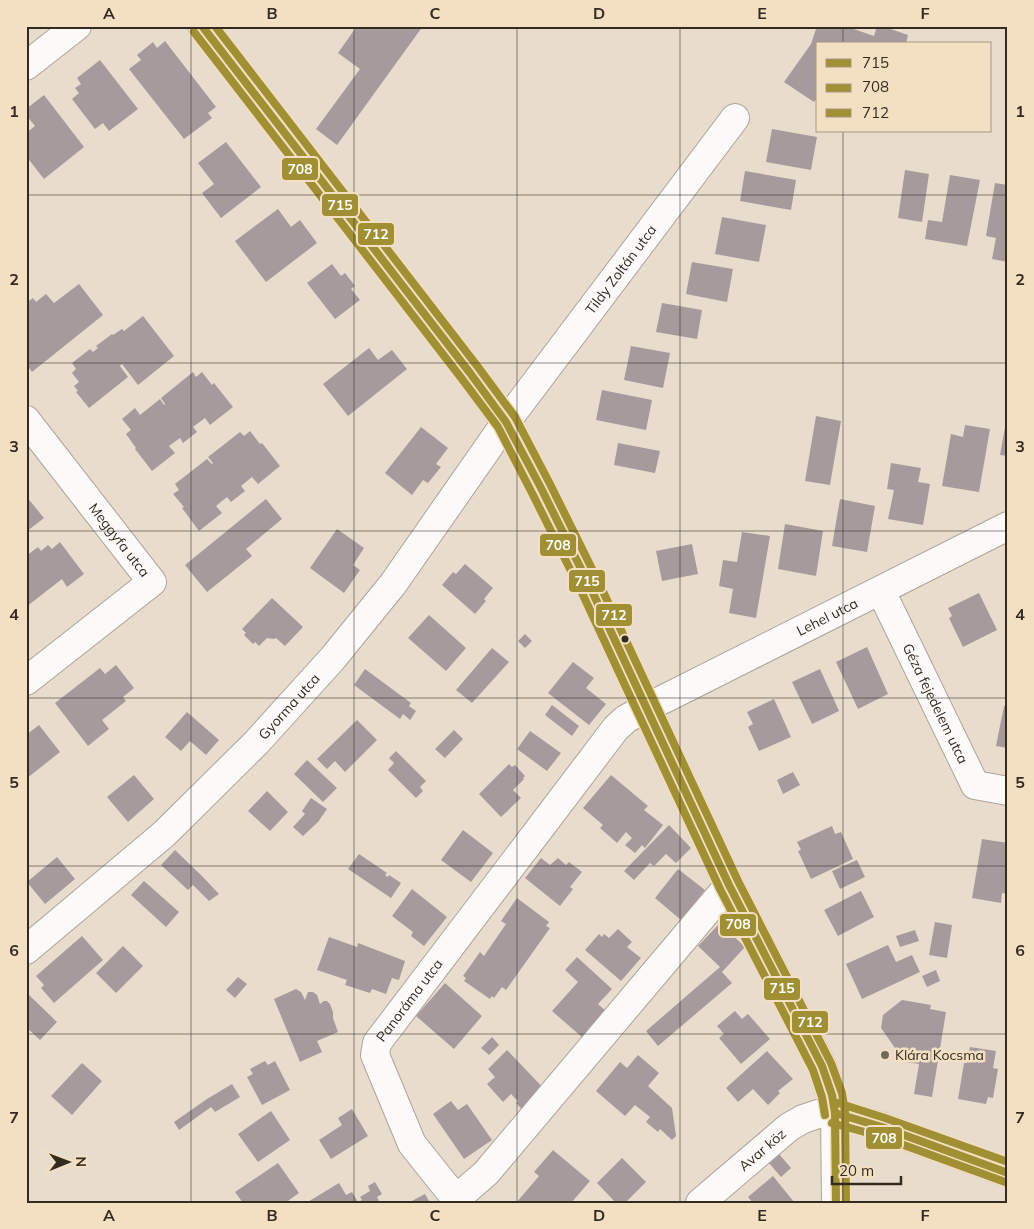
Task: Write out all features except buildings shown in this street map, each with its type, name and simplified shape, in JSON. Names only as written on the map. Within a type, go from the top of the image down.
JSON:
[{"type":"street","points":[[26,66],[77,26]]},
{"type":"street","points":[[202,26],[506,422],[591,589],[729,885],[822,1066],[832,1095],[835,1114],[836,1203]]},
{"type":"street","name":"Tildy Zoltán utca","points":[[506,422],[735,118]]},
{"type":"street","name":"Meggyfa utca","points":[[26,420],[152,582],[26,680]]},
{"type":"street","name":"Gyorma utca","points":[[26,950],[164,834],[256,743],[333,658],[393,584],[506,422]]},
{"type":"street","name":"Lehel utca","points":[[646,708],[1008,526]]},
{"type":"street","name":"Géza fejedelem utca","points":[[880,591],[975,785],[1008,791]]},
{"type":"street","name":"Panoráma utca","points":[[646,708],[626,719],[616,728],[377,1044],[375,1055],[412,1144],[456,1199],[486,1173],[729,885]]},
{"type":"street","name":"Avar köz","points":[[700,1203],[789,1127],[803,1119],[818,1114],[835,1114]]},
{"type":"street","points":[[835,1114],[882,1127],[1008,1174]]},
{"type":"transit line","name":"715","points":[[202,26],[506,422],[591,589],[729,885],[822,1066],[832,1095],[835,1113],[836,1203]]},
{"type":"transit line","name":"712","points":[[215,26],[515,417],[600,585],[738,881],[831,1063],[842,1093],[845,1112],[846,1203]]},
{"type":"transit line","name":"708","points":[[194,32],[498,427],[582,593],[720,889],[813,1070],[822,1097],[825,1115]]},
{"type":"transit line","name":"712","points":[[838,1103],[1008,1162]]},
{"type":"transit line","name":"715","points":[[835,1113],[882,1127],[1008,1173]]},
{"type":"transit line","name":"708","points":[[832,1123],[879,1136],[1005,1182]]},
{"type":"place","name":"Klára Kocsma","points":[[885,1055]]}]
